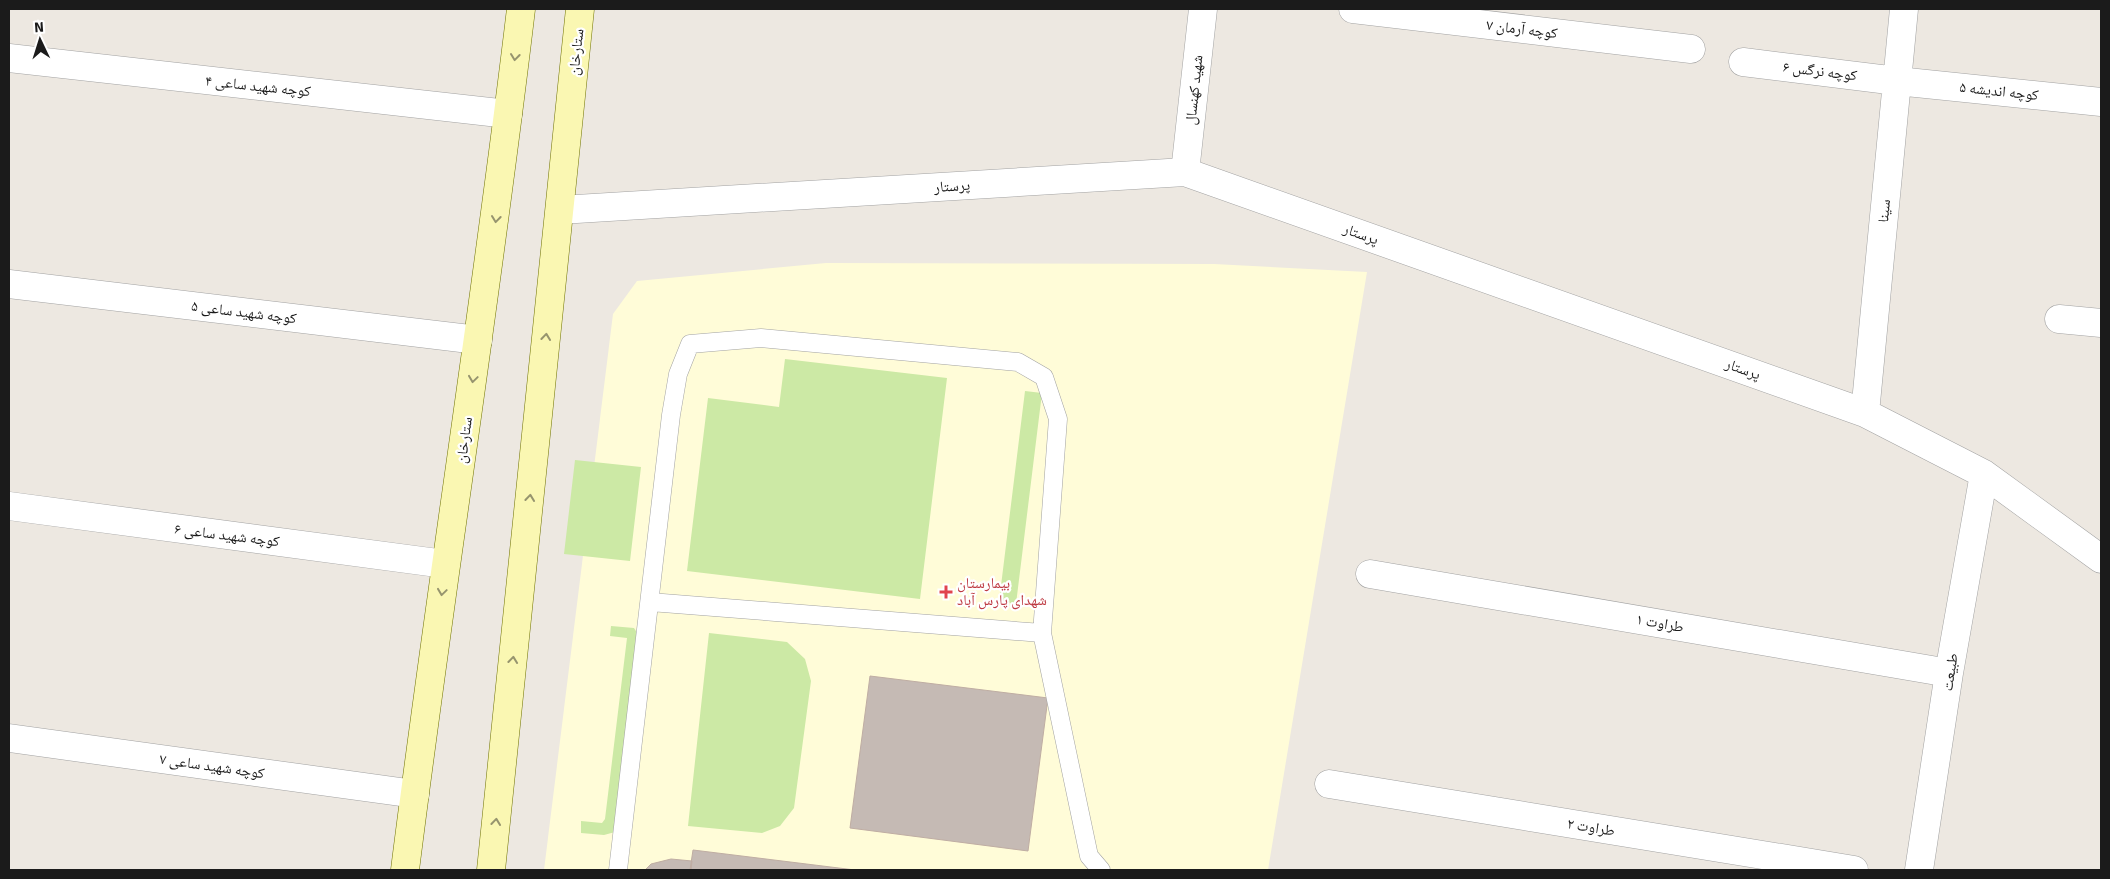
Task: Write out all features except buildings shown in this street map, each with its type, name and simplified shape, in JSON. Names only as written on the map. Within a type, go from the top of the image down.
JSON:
[{"type":"main road","name":"ستارخان","points":[[405,870],[445,564],[478,340],[521,9]]},
{"type":"main road","name":"ستارخان","points":[[491,870],[580,9]]},
{"type":"street","name":"شهید کهنسال","points":[[1186,172],[1203,9]]},
{"type":"street","name":"کوچه آرمان ۷","points":[[1353,9],[1691,49]]},
{"type":"street","name":"سینا","points":[[1865,413],[1904,9]]},
{"type":"street","name":"کوچه شهید ساعی ۴","points":[[9,58],[508,114]]},
{"type":"street","name":"کوچه نرگس ۶","points":[[1743,62],[1897,81]]},
{"type":"street","name":"کوچه اندیشه ۵","points":[[1897,81],[2101,102]]},
{"type":"street","name":"پرستار","points":[[560,210],[1186,172],[1865,413],[1984,474],[2101,559]]},
{"type":"street","name":"کوچه شهید ساعی ۵","points":[[9,284],[478,340]]},
{"type":"street","points":[[2059,319],[2101,323]]},
{"type":"street","name":"طبیعت","points":[[1919,870],[1949,673],[1984,474]]},
{"type":"street","name":"کوچه شهید ساعی ۶","points":[[9,506],[445,564]]},
{"type":"street","name":"طراوت ۱","points":[[1370,574],[1949,673]]},
{"type":"street","name":"کوچه شهید ساعی ۷","points":[[9,738],[414,794]]},
{"type":"street","name":"طراوت ۲","points":[[1329,784],[1854,870]]},
{"type":"lane","points":[[618,870],[671,415],[678,374],[690,344],[761,338],[1018,362],[1044,377],[1058,419],[1042,634],[1089,856],[1101,870]]},
{"type":"lane","points":[[650,602],[1042,634]]},
{"type":"shaded area","name":"بیمارستان شهدای پارس آباد","points":[[826,263],[1214,264],[1367,272],[1268,870],[544,870],[613,314],[637,281]]},
{"type":"green space","points":[[785,359],[947,378],[920,599],[687,571],[708,398],[779,407]]},
{"type":"green space","points":[[1025,391],[1042,393],[1016,604],[999,602]]},
{"type":"green space","points":[[575,460],[641,467],[630,561],[564,554]]},
{"type":"green space","points":[[611,626],[634,628],[639,636],[615,832],[604,835],[581,833],[581,821],[602,823],[605,819],[627,638],[610,636]]},
{"type":"green space","points":[[709,633],[787,642],[805,659],[811,681],[794,808],[780,826],[762,833],[688,826]]},
{"type":"place","name":"بیمارستان شهدای پارس آباد","points":[[946,592]]}]
